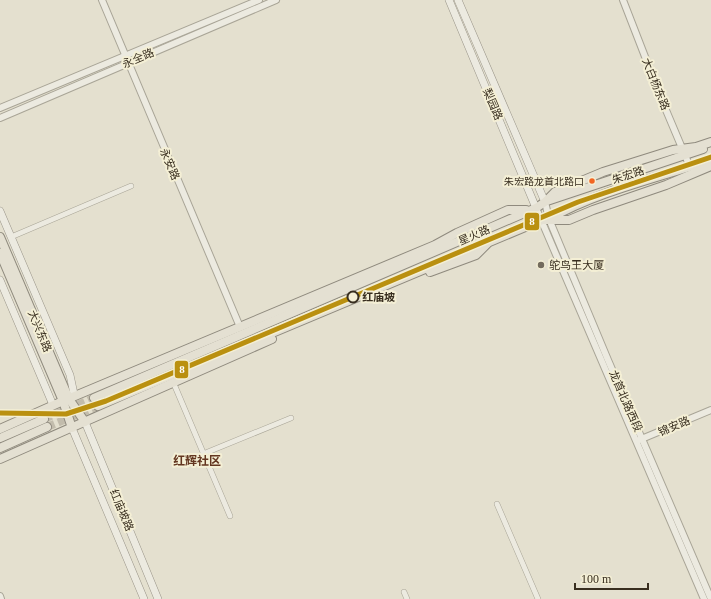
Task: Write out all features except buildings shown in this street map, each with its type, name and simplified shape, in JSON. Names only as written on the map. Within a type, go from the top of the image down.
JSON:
[{"type":"main road","name":"梨园路","points":[[450,0],[533,209]]},
{"type":"main road","name":"梨园路","points":[[458,0],[545,202]]},
{"type":"main road","points":[[685,152],[711,142]]},
{"type":"main road","name":"朱宏路","points":[[545,202],[685,152],[711,147]]},
{"type":"main road","points":[[545,219],[569,220],[688,176],[710,162]]},
{"type":"main road","name":"朱宏路","points":[[545,219],[564,210],[690,167],[710,162]]},
{"type":"main road","name":"星火路","points":[[94,398],[261,327],[324,295],[382,271],[428,256],[533,209],[545,202]]},
{"type":"main road","points":[[382,271],[508,210],[533,209]]},
{"type":"main road","points":[[0,211],[70,375],[74,394],[66,400]]},
{"type":"main road","name":"星火路","points":[[98,406],[545,219]]},
{"type":"main road","name":"大兴东路","points":[[0,237],[66,400],[72,428]]},
{"type":"main road","points":[[428,256],[449,238]]},
{"type":"main road","points":[[0,458],[430,272],[476,255],[489,242]]},
{"type":"main road","name":"大兴东路","points":[[0,253],[66,400],[85,422]]},
{"type":"main road","points":[[0,280],[53,405]]},
{"type":"main road","points":[[0,429],[53,405],[240,327],[324,295]]},
{"type":"main road","points":[[261,327],[275,313]]},
{"type":"main road","points":[[262,344],[282,330]]},
{"type":"main road","name":"红庙坡路","points":[[85,422],[158,599]]},
{"type":"main road","points":[[0,438],[45,423],[0,448]]},
{"type":"main road","name":"红庙坡路","points":[[72,428],[144,599]]},
{"type":"street","name":"永安路","points":[[102,0],[240,327]]},
{"type":"street","name":"永全路","points":[[0,118],[259,0]]},
{"type":"street","name":"永全路","points":[[0,108],[127,60],[276,0]]},
{"type":"street","name":"大白杨东路","points":[[624,0],[663,104],[685,152],[690,167]]},
{"type":"street","points":[[11,237],[131,186]]},
{"type":"street","name":"龙首北路西段","points":[[545,202],[545,219],[639,440],[704,599]]},
{"type":"street","name":"龙首北路西段","points":[[533,209],[545,219]]},
{"type":"street","points":[[174,384],[230,516]]},
{"type":"street","name":"锦安路","points":[[639,440],[711,410]]},
{"type":"street","points":[[204,454],[291,418]]},
{"type":"street","name":"龙首北路西段","points":[[639,440],[711,599]]},
{"type":"street","points":[[497,504],[538,599]]},
{"type":"street","points":[[404,592],[407,599]]},
{"type":"tunnel","points":[[44,419],[94,398]]},
{"type":"tunnel","points":[[47,427],[98,406]]},
{"type":"transit line","name":"8","points":[[0,413],[66,414],[106,401],[578,202],[711,157]]},
{"type":"place","name":"朱宏路龙首北路口","points":[[592,181]]},
{"type":"place","name":"鸵鸟王大厦","points":[[541,265]]},
{"type":"place","name":"红庙坡","points":[[353,297]]},
{"type":"district","name":"红辉社区","points":[[197,461]]}]
